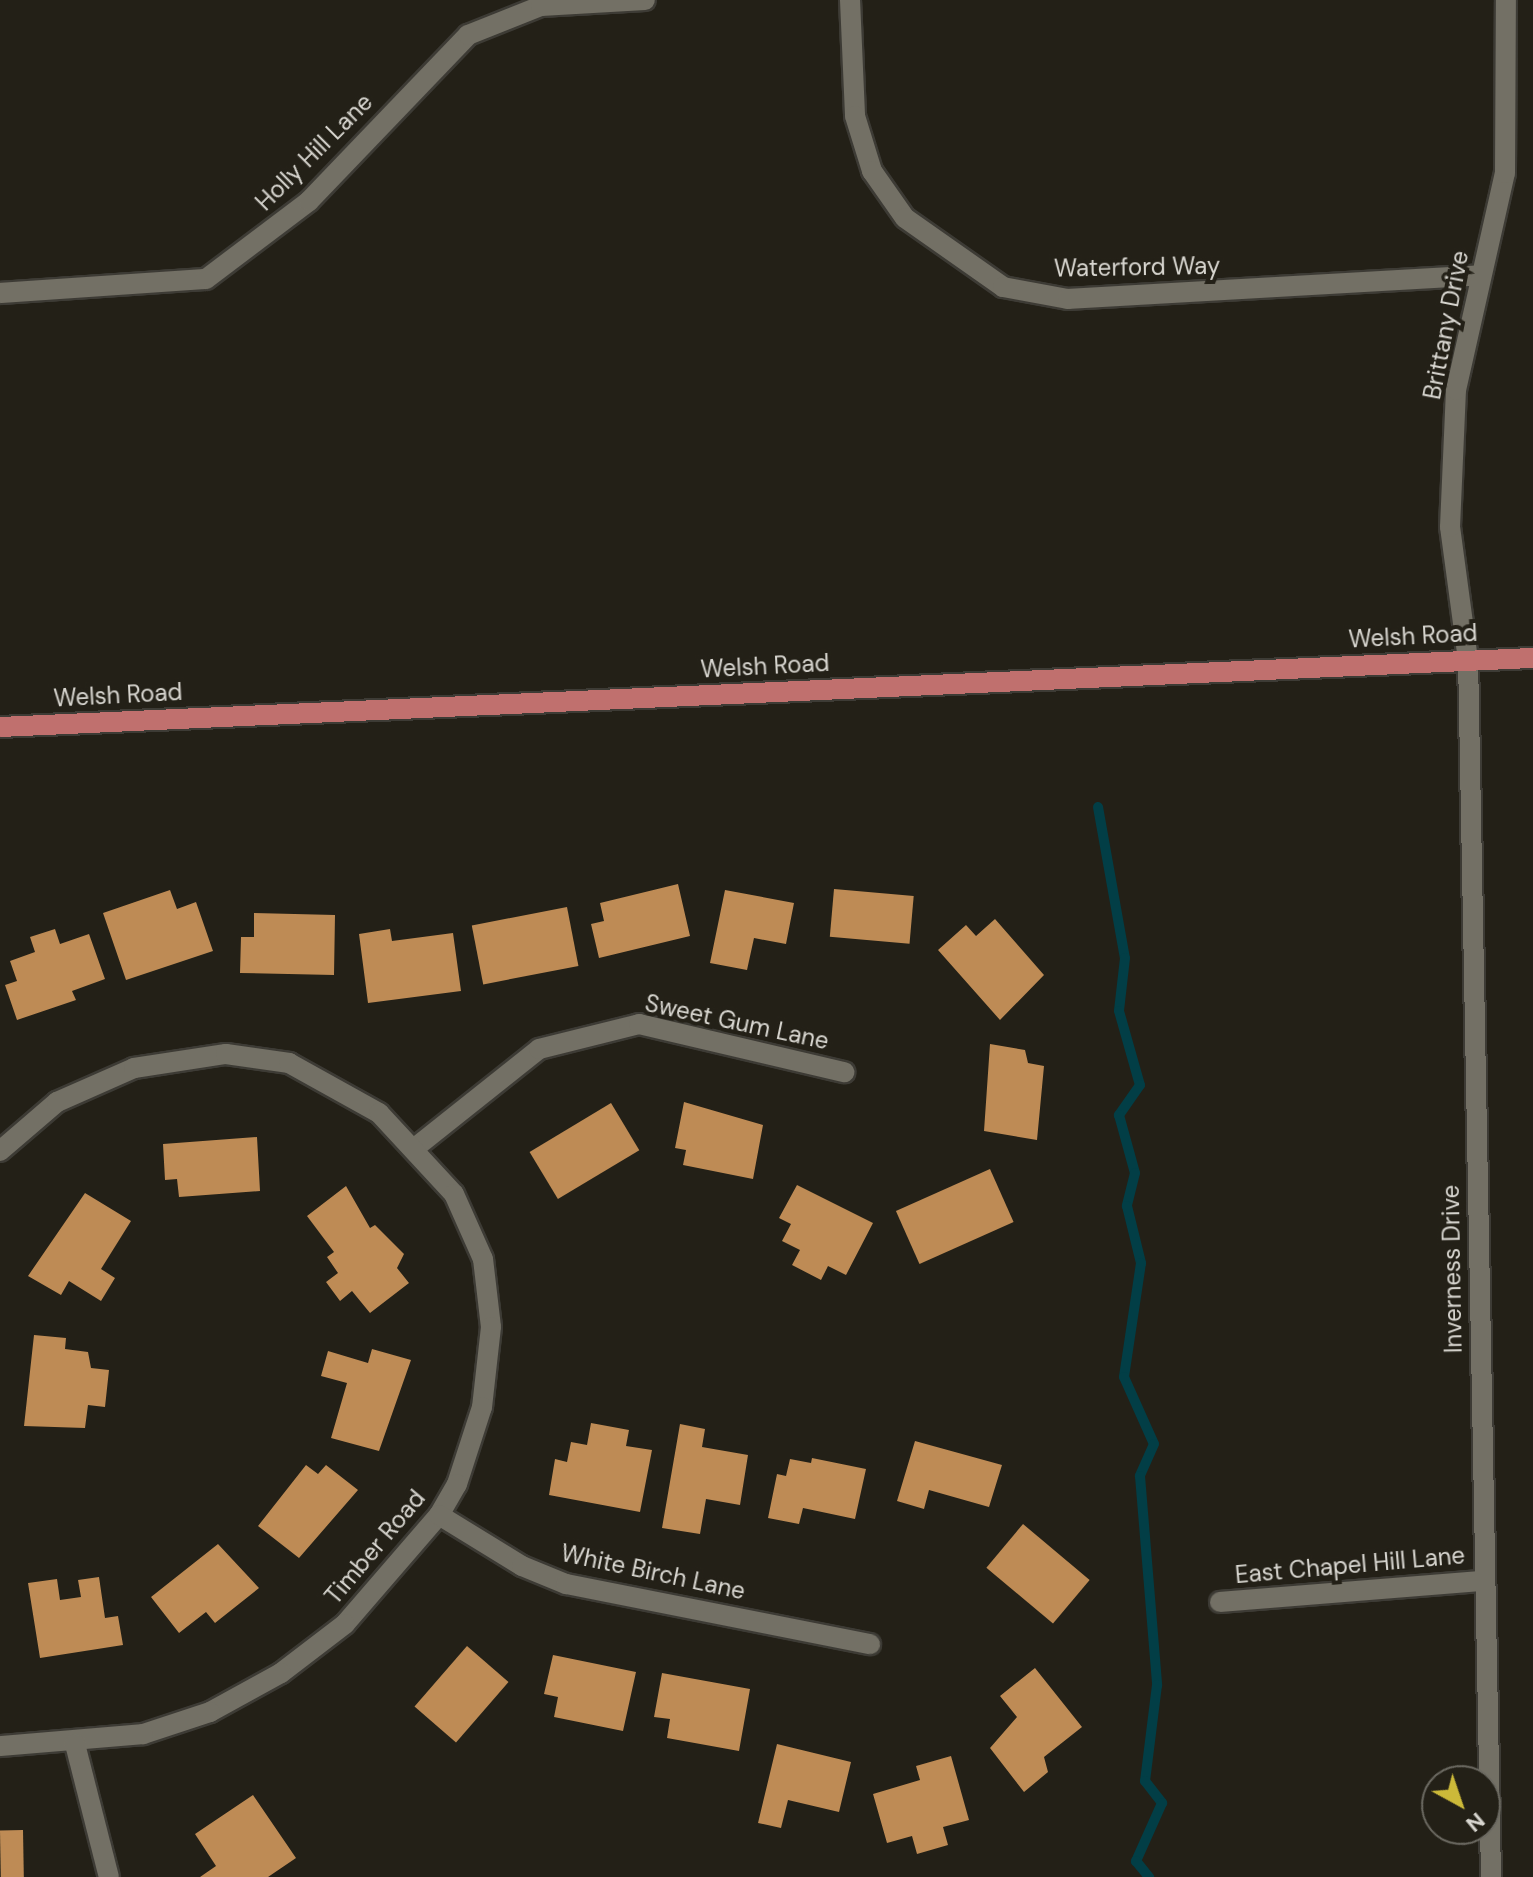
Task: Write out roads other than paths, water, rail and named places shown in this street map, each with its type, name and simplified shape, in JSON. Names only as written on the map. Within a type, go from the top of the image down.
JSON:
[{"type":"main road","name":"Welsh Road","points":[[0,727],[1533,658]]},
{"type":"street","name":"Holly Hill Lane","points":[[0,293],[206,279],[309,201],[468,35],[541,6],[645,0]]},
{"type":"street","name":"Waterford Way","points":[[850,0],[855,116],[872,171],[905,218],[1003,287],[1068,299],[1480,275]]},
{"type":"street","name":"Brittany Drive","points":[[1468,660],[1450,527],[1456,390],[1505,173],[1506,0]]},
{"type":"street","name":"Inverness Drive","points":[[1468,660],[1483,1581],[1491,1877]]},
{"type":"street","name":"Sweet Gum Lane","points":[[416,1147],[539,1049],[639,1024],[844,1072]]},
{"type":"street","name":"Timber Road","points":[[0,1151],[57,1102],[106,1078],[170,1058],[226,1054],[319,1074],[416,1147],[470,1223],[490,1295],[482,1407],[439,1515],[345,1624],[281,1673],[210,1712],[143,1734],[75,1744],[0,1746]]},
{"type":"street","name":"White Birch Lane","points":[[439,1515],[522,1566],[566,1584],[870,1644]]},
{"type":"street","name":"East Chapel Hill Lane","points":[[1220,1602],[1483,1581]]},
{"type":"street","points":[[75,1744],[109,1877]]},
{"type":"waterway","points":[[1098,807],[1125,958],[1119,1011],[1140,1085],[1119,1115],[1135,1173],[1127,1206],[1141,1263],[1124,1377],[1154,1444],[1140,1476],[1157,1685],[1145,1781],[1162,1803],[1136,1861],[1149,1877]]}]
